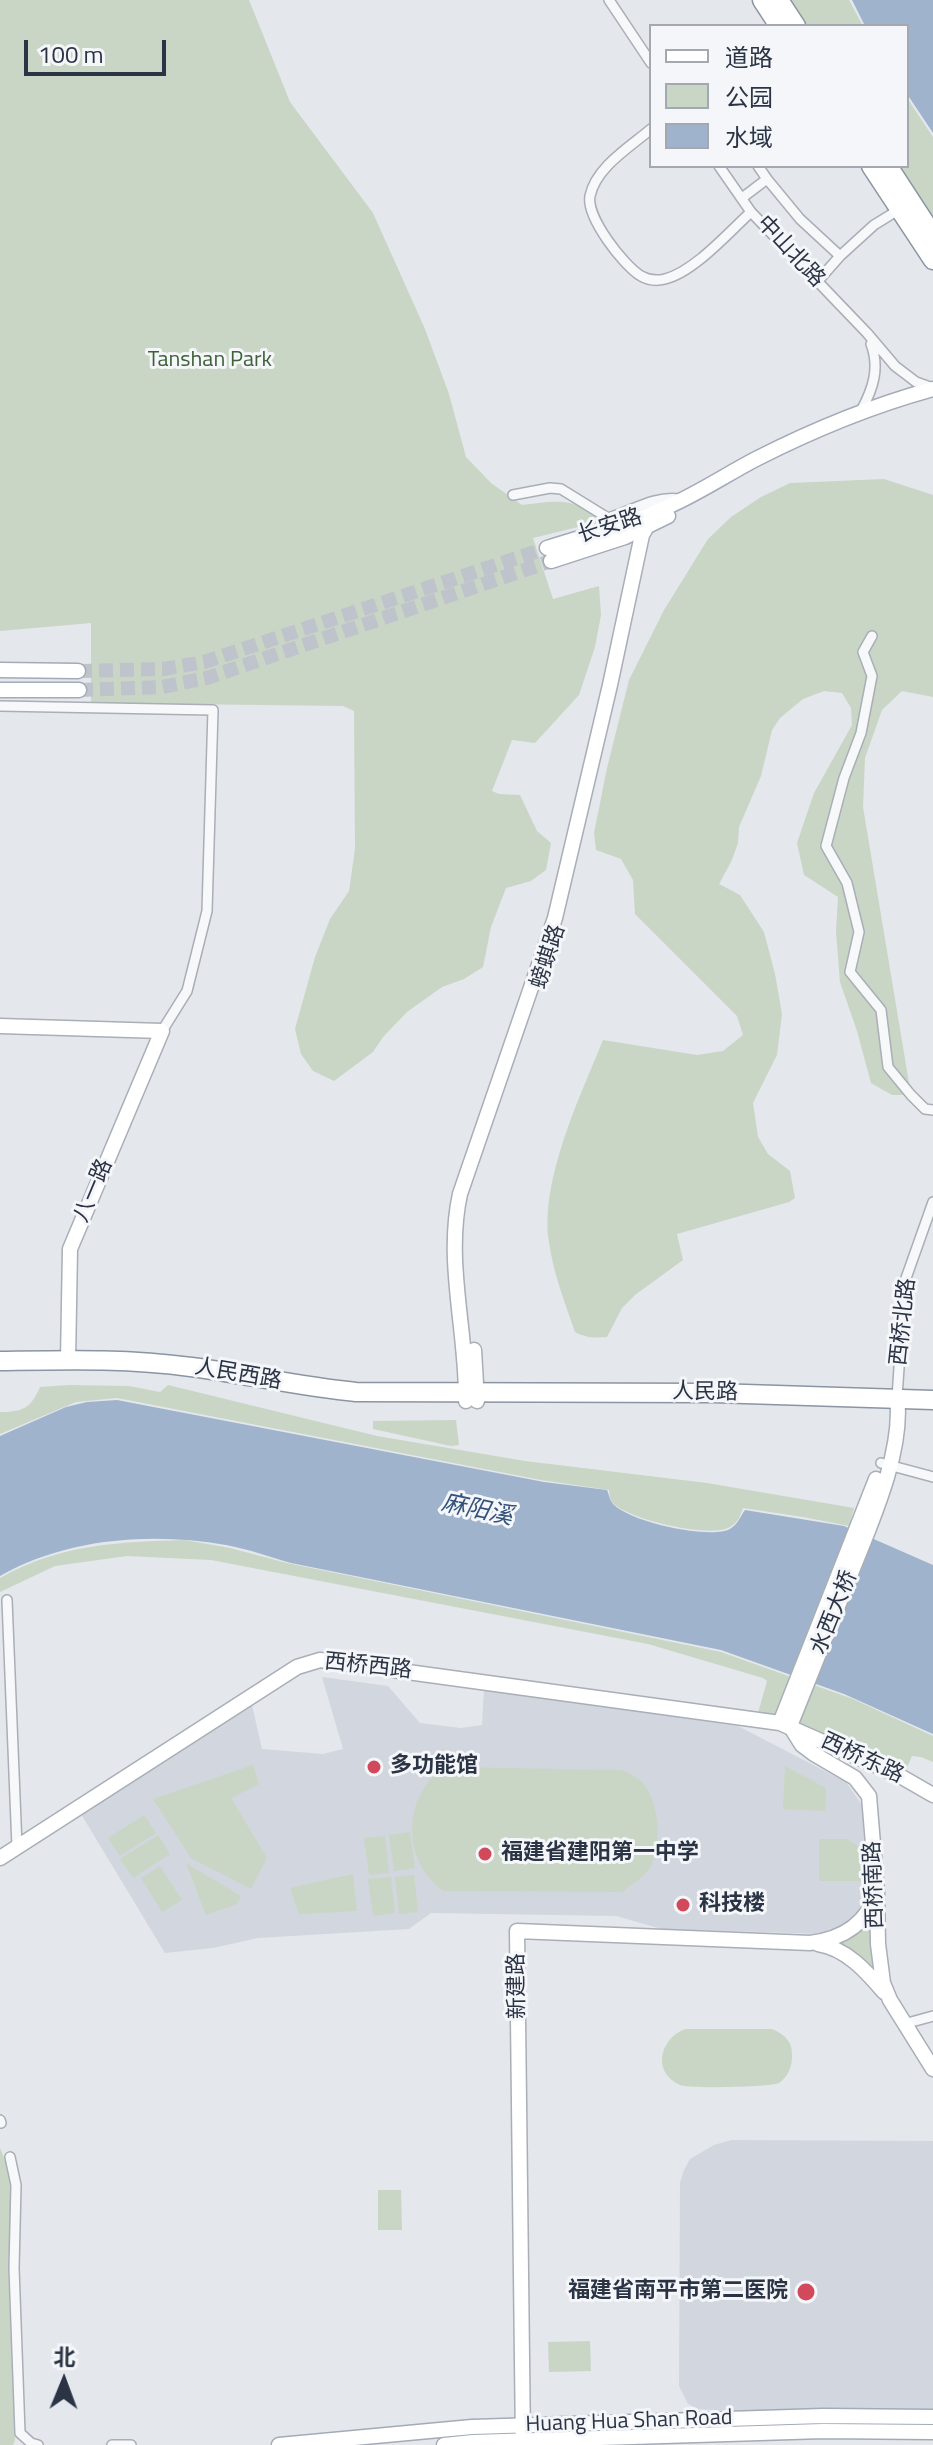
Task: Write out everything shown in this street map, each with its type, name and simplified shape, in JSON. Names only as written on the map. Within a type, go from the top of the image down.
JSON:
[{"type":"highway","points":[[762,0],[778,24]]},
{"type":"highway","points":[[779,0],[795,24]]},
{"type":"highway","points":[[872,168],[933,260]]},
{"type":"highway","points":[[889,168],[933,235]]},
{"type":"highway","name":"人民西路","points":[[0,1361],[119,1359],[356,1392],[471,1396]]},
{"type":"highway","name":"人民西路","points":[[0,1372],[119,1371],[188,1377],[356,1401],[471,1396]]},
{"type":"highway","name":"人民路","points":[[471,1396],[714,1393],[896,1406],[933,1412]]},
{"type":"highway","name":"人民路","points":[[896,1406],[933,1400]]},
{"type":"main road","points":[[639,546],[618,529],[609,536],[629,546],[633,553],[639,546],[651,521],[674,507],[788,448],[933,388]]},
{"type":"main road","points":[[898,401],[933,397]]},
{"type":"main road","name":"螃蜞路","points":[[471,1396],[474,1350],[462,1270],[462,1227],[466,1203],[564,911],[582,840],[639,546],[674,507],[786,445],[861,411],[898,401]]},
{"type":"main road","name":"长安路","points":[[549,554],[609,536],[674,507]]},
{"type":"main road","points":[[0,670],[78,671]]},
{"type":"main road","points":[[0,690],[79,690]]},
{"type":"main road","points":[[0,1026],[162,1031]]},
{"type":"main road","name":"八一路","points":[[68,1360],[70,1249],[162,1031]]},
{"type":"main road","name":"水西大桥","points":[[787,1719],[871,1508],[885,1464],[896,1406]]},
{"type":"main road","name":"西桥西路","points":[[0,1858],[297,1667],[310,1662],[334,1661],[787,1719]]},
{"type":"main road","name":"西桥东路","points":[[787,1719],[933,1795]]},
{"type":"main road","name":"西桥南路","points":[[787,1719],[807,1750],[855,1778],[866,1790],[872,1805],[879,1965],[890,2000],[933,2069]]},
{"type":"main road","name":"新建路","points":[[523,2437],[517,1931],[810,1943],[834,1939],[853,1928],[869,1910],[877,1892]]},
{"type":"main road","points":[[810,1943],[825,1945],[852,1959],[890,2000]]},
{"type":"main road","name":"Huang Hua Shan Road","points":[[444,2445],[823,2416],[933,2417]]},
{"type":"main road","name":"Huang Hua Shan Road","points":[[279,2445],[472,2427],[523,2437],[933,2432]]},
{"type":"street","points":[[609,0],[649,60]]},
{"type":"street","points":[[649,131],[603,171],[595,182],[589,200],[596,223],[639,275],[655,280],[679,273],[751,212]]},
{"type":"street","name":"中山北路","points":[[720,168],[751,212],[906,376],[933,388]]},
{"type":"street","points":[[759,168],[800,219],[840,256]]},
{"type":"street","points":[[742,198],[767,179]]},
{"type":"street","points":[[817,282],[874,225],[900,209]]},
{"type":"street","points":[[861,411],[872,392],[876,369],[867,333]]},
{"type":"street","points":[[513,495],[561,489],[608,518],[647,502],[668,498],[674,507]]},
{"type":"street","points":[[872,636],[863,652],[872,676],[861,733],[844,778],[826,846],[847,883],[859,932],[850,972],[881,1010],[888,1067],[925,1109],[933,1110]]},
{"type":"street","points":[[0,706],[213,710],[207,911],[187,991],[162,1031]]},
{"type":"street","name":"西桥北路","points":[[896,1406],[905,1281],[933,1202]]},
{"type":"street","points":[[885,1464],[933,1477]]},
{"type":"street","points":[[7,1600],[5,1668],[17,1847]]},
{"type":"street","points":[[904,2024],[933,2016]]},
{"type":"street","points":[[10,2157],[16,2185],[14,2290],[20,2433],[38,2445]]},
{"type":"street","points":[[112,2445],[131,2445]]},
{"type":"shaded area","name":"福建省建阳第一中学","points":[[322,1677],[388,1686],[420,1723],[461,1728],[482,1725],[484,1689],[738,1726],[846,1782],[862,1805],[867,1894],[857,1914],[847,1924],[824,1934],[662,1929],[616,1916],[431,1913],[409,1929],[258,1938],[213,1948],[165,1953],[81,1814],[252,1705],[262,1749],[323,1754],[343,1749]]},
{"type":"shaded area","name":"福建省南平市第二医院","points":[[732,2140],[933,2141],[933,2410],[712,2410],[698,2409],[688,2404],[679,2386],[680,2183],[690,2159],[714,2145]]},
{"type":"green space","name":"Tanshan Park","points":[[0,0],[249,0],[290,102],[373,213],[425,329],[449,394],[466,457],[491,483],[522,505],[567,503],[610,522],[533,538],[553,599],[599,586],[601,615],[595,647],[579,695],[535,743],[512,740],[492,791],[520,795],[537,831],[551,843],[546,870],[531,881],[506,888],[491,927],[483,967],[464,979],[442,987],[407,1012],[373,1052],[334,1081],[313,1071],[301,1054],[295,1029],[315,957],[330,919],[349,891],[355,849],[354,711],[343,706],[91,703],[91,623],[0,631]]},
{"type":"green space","points":[[785,0],[849,0],[862,24],[801,24]]},
{"type":"green space","points":[[909,101],[933,137],[933,227],[894,168],[909,168]]},
{"type":"green space","points":[[884,479],[933,495],[933,697],[902,691],[882,710],[865,758],[863,807],[911,1095],[892,1095],[871,1083],[840,982],[836,932],[838,897],[804,875],[797,843],[814,793],[852,725],[851,708],[842,693],[824,691],[803,699],[780,718],[772,730],[761,776],[739,827],[738,843],[719,884],[740,895],[764,932],[775,974],[782,1014],[777,1055],[753,1103],[758,1137],[768,1154],[790,1171],[795,1198],[677,1234],[683,1260],[622,1308],[607,1337],[583,1335],[575,1332],[556,1276],[548,1218],[550,1192],[564,1139],[603,1040],[697,1055],[723,1051],[743,1035],[737,1016],[635,914],[633,880],[621,859],[596,850],[594,833],[629,680],[664,610],[708,539],[731,517],[790,483]]},
{"type":"green space","points":[[168,1385],[377,1436],[525,1461],[707,1483],[854,1508],[849,1526],[743,1508],[738,1520],[728,1528],[703,1531],[686,1529],[633,1515],[611,1500],[609,1490],[541,1480],[117,1398],[76,1402],[0,1434],[0,1412],[25,1407],[40,1387],[129,1386],[160,1392]]},
{"type":"green space","points":[[456,1420],[459,1445],[451,1446],[373,1429],[373,1421]]},
{"type":"green space","points":[[185,1540],[721,1652],[853,1699],[933,1736],[933,1762],[912,1756],[905,1772],[758,1713],[767,1681],[763,1678],[648,1644],[211,1560],[127,1556],[55,1566],[0,1592],[0,1578],[45,1558],[113,1544]]},
{"type":"green space","points":[[253,1765],[259,1784],[231,1798],[267,1858],[251,1889],[191,1858],[153,1799]]},
{"type":"green space","points":[[785,1766],[826,1788],[825,1811],[783,1809]]},
{"type":"green space","points":[[446,1767],[623,1770],[640,1780],[655,1809],[658,1833],[651,1866],[622,1892],[444,1891],[432,1881],[416,1854],[412,1823],[421,1793],[431,1779]]},
{"type":"green space","points":[[144,1815],[156,1833],[120,1856],[108,1838]]},
{"type":"green space","points":[[410,1832],[415,1868],[394,1871],[389,1835]]},
{"type":"green space","points":[[158,1835],[170,1854],[133,1878],[120,1859]]},
{"type":"green space","points":[[385,1836],[389,1873],[369,1875],[364,1838]]},
{"type":"green space","points":[[819,1839],[847,1839],[859,1847],[862,1881],[819,1881]]},
{"type":"green space","points":[[186,1863],[241,1896],[237,1904],[206,1915]]},
{"type":"green space","points":[[160,1866],[182,1900],[162,1912],[141,1878]]},
{"type":"green space","points":[[353,1874],[357,1911],[299,1914],[290,1888]]},
{"type":"green space","points":[[414,1875],[418,1912],[399,1914],[395,1877]]},
{"type":"green space","points":[[391,1877],[395,1913],[373,1916],[368,1879]]},
{"type":"green space","points":[[872,1914],[880,1976],[836,1942]]},
{"type":"green space","points":[[685,2029],[772,2029],[784,2036],[791,2047],[789,2071],[782,2081],[773,2084],[680,2085],[665,2073],[662,2056],[669,2040]]},
{"type":"green space","points":[[0,2148],[12,2178],[8,2267],[13,2445],[0,2445]]},
{"type":"green space","points":[[378,2190],[401,2190],[402,2230],[378,2230]]},
{"type":"green space","points":[[590,2341],[591,2371],[549,2372],[548,2342]]},
{"type":"water","points":[[852,0],[933,0],[933,133],[909,97],[909,24],[864,24]]},
{"type":"water","name":"麻阳溪","points":[[117,1400],[544,1482],[607,1490],[618,1508],[667,1527],[720,1532],[737,1523],[745,1510],[844,1526],[933,1565],[933,1734],[844,1694],[721,1650],[291,1563],[226,1545],[168,1539],[110,1541],[53,1553],[0,1576],[0,1436],[66,1407]]},
{"type":"tunnel","points":[[78,671],[163,669],[204,662],[547,548]]},
{"type":"tunnel","points":[[79,690],[162,687],[207,678],[551,561]]},
{"type":"place","name":"多功能馆","points":[[374,1767]]},
{"type":"place","name":"福建省建阳第一中学","points":[[485,1854]]},
{"type":"place","name":"科技楼","points":[[683,1905]]},
{"type":"place","name":"福建省南平市第二医院","points":[[806,2292]]}]
